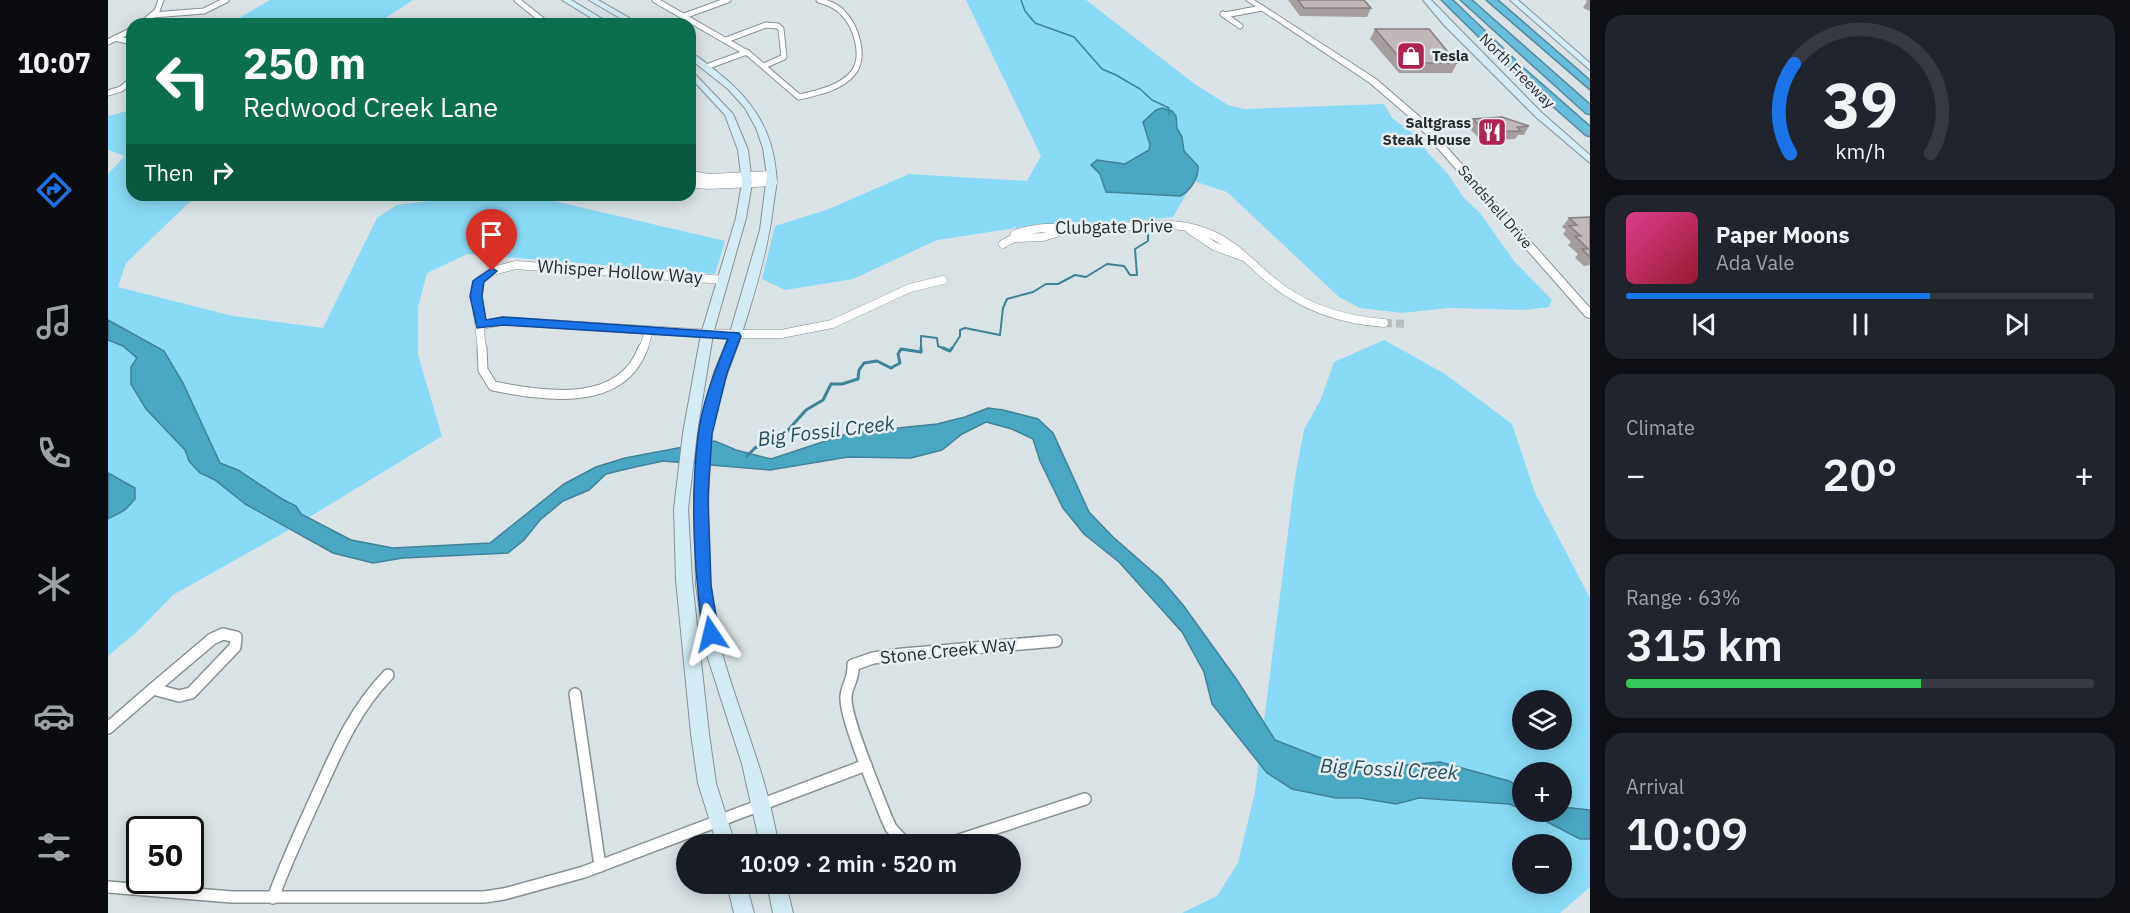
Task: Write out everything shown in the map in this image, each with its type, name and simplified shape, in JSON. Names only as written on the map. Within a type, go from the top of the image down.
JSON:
[{"type":"highway","name":"North Freeway","points":[[1448,0],[1521,72],[1590,134]]},
{"type":"highway","points":[[1466,0],[1590,111]]},
{"type":"highway","points":[[1475,0],[1590,103]]},
{"type":"highway","name":"North Freeway","points":[[1492,0],[1590,86]]},
{"type":"highway","points":[[1498,0],[1520,20],[1527,31]]},
{"type":"main road","points":[[566,0],[597,18]]},
{"type":"main road","points":[[593,0],[625,18]]},
{"type":"main road","name":"North Freeway","points":[[1427,0],[1539,115],[1590,160]]},
{"type":"main road","points":[[1514,0],[1590,67]]},
{"type":"main road","points":[[696,60],[740,97],[755,118],[768,148],[773,178],[765,230],[735,336],[720,373],[705,434],[703,485],[704,585],[714,652],[751,764],[767,834]]},
{"type":"main road","points":[[696,70],[706,67]]},
{"type":"main road","points":[[696,78],[729,114],[742,150],[747,179],[741,218],[707,334],[690,433],[681,508],[684,580],[699,722],[707,783],[723,834]]},
{"type":"main road","points":[[739,894],[744,913]]},
{"type":"main road","points":[[779,894],[783,913]]},
{"type":"street","points":[[149,18],[161,4],[161,0]]},
{"type":"street","points":[[153,15],[204,11],[226,0]]},
{"type":"street","points":[[517,0],[540,18]]},
{"type":"street","points":[[655,0],[688,18]]},
{"type":"street","points":[[684,16],[728,0]]},
{"type":"street","points":[[696,23],[766,65],[799,97],[823,91],[838,84],[849,76],[859,61],[859,52],[850,20],[841,10],[819,0]]},
{"type":"street","name":"Sandshell Drive","points":[[1249,0],[1373,81],[1416,118],[1590,315]]},
{"type":"street","points":[[1240,26],[1224,15],[1265,10]]},
{"type":"street","points":[[1232,20],[1265,10]]},
{"type":"street","points":[[726,40],[766,25],[778,26],[781,29],[783,57],[766,65]]},
{"type":"street","points":[[108,42],[126,33]]},
{"type":"street","points":[[115,38],[126,41]]},
{"type":"street","points":[[706,67],[747,52]]},
{"type":"street","points":[[108,93],[126,85]]},
{"type":"street","points":[[696,176],[773,178]]},
{"type":"street","points":[[696,184],[708,185],[747,179]]},
{"type":"street","name":"Clubgate Drive","points":[[1003,244],[1014,238],[1043,237],[1068,230],[1148,224],[1185,227],[1214,246],[1243,256],[1278,286],[1315,307],[1337,315],[1384,323]]},
{"type":"street","name":"Whisper Hollow Way","points":[[481,325],[476,296],[479,281],[492,271],[516,265],[724,280]]},
{"type":"street","points":[[649,331],[640,357],[625,377],[603,388],[577,395],[493,386],[483,370],[481,325],[503,321],[735,336],[777,336],[818,329],[846,319],[916,285],[943,280]]},
{"type":"street","points":[[108,728],[153,689],[212,639],[223,634],[236,637],[235,647],[191,693],[179,696],[153,689]]},
{"type":"street","name":"Stone Creek Way","points":[[866,765],[849,716],[846,696],[854,677],[853,665],[873,658],[1056,641]]},
{"type":"street","points":[[273,898],[291,849],[360,705],[388,675]]},
{"type":"street","points":[[575,694],[600,866]]},
{"type":"street","points":[[108,887],[192,896],[484,897],[524,890],[600,866],[866,765],[886,817],[896,834]]},
{"type":"street","points":[[978,834],[1085,799]]},
{"type":"shaded area","points":[[270,0],[413,0],[385,18],[239,18]]},
{"type":"shaded area","points":[[966,0],[1086,0],[1196,85],[1228,105],[1244,109],[1384,104],[1392,118],[1415,135],[1448,174],[1463,197],[1480,213],[1514,261],[1552,300],[1549,307],[1525,310],[1449,308],[1402,313],[1360,308],[1339,297],[1227,192],[1194,181],[1173,217],[1115,223],[1029,226],[937,240],[853,279],[785,290],[762,279],[775,226],[829,209],[909,174],[1027,181],[1041,156]]},
{"type":"shaded area","points":[[126,111],[126,201],[191,201],[126,263],[118,287],[233,316],[323,328],[377,218],[397,205],[429,201],[554,201],[725,241],[715,274],[467,254],[427,273],[418,307],[418,355],[442,436],[285,532],[173,595],[140,629],[108,656],[108,174],[125,156],[108,150],[108,116]]},
{"type":"shaded area","points":[[1384,340],[1445,374],[1512,424],[1535,493],[1590,598],[1590,887],[1560,913],[1182,913],[1217,896],[1238,863],[1255,792],[1295,477],[1304,430],[1321,399],[1334,362]]},
{"type":"water","points":[[1162,108],[1172,111],[1176,116],[1184,151],[1198,166],[1193,184],[1180,196],[1106,192],[1100,174],[1091,165],[1097,160],[1125,164],[1149,150],[1150,145],[1143,122],[1156,110]]},
{"type":"water","name":"Big Fossil Creek","points":[[108,320],[164,351],[183,383],[220,463],[238,470],[296,506],[301,514],[351,540],[393,548],[490,543],[564,484],[596,467],[625,458],[715,441],[736,450],[771,459],[850,433],[937,424],[988,408],[1038,419],[1053,433],[1089,512],[1113,537],[1161,579],[1183,605],[1237,680],[1275,740],[1336,764],[1360,762],[1383,767],[1440,762],[1512,783],[1512,805],[1419,798],[1396,804],[1360,798],[1336,798],[1292,789],[1267,773],[1212,704],[1204,672],[1182,632],[1119,562],[1084,534],[1063,508],[1040,461],[1033,439],[1012,429],[986,422],[962,434],[942,450],[911,458],[848,457],[770,470],[663,461],[606,474],[589,490],[563,501],[540,520],[524,540],[508,553],[403,558],[373,563],[333,553],[245,504],[215,480],[200,473],[189,461],[185,450],[146,409],[131,384],[131,367],[137,358],[123,346],[108,340]]},
{"type":"water","points":[[108,473],[135,488],[135,499],[125,510],[108,519]]},
{"type":"water","points":[[1572,808],[1590,810],[1590,839],[1580,839],[1547,822],[1572,822]]},
{"type":"building","points":[[1298,0],[1364,0],[1371,8],[1304,8]]},
{"type":"building","points":[[1375,29],[1429,29],[1457,63],[1404,63]]},
{"type":"building","points":[[1502,117],[1529,126],[1517,127],[1521,131],[1486,132],[1473,119]]},
{"type":"building","points":[[1590,217],[1590,257],[1582,249],[1588,249],[1575,236],[1581,236],[1569,226],[1577,225],[1569,218]]},
{"type":"waterway","points":[[1021,0],[1025,11],[1035,23],[1074,37],[1102,69],[1116,75],[1140,89],[1152,100],[1169,108],[1169,114]]},
{"type":"waterway","points":[[951,350],[960,336],[960,330],[965,328],[1000,335],[1003,308],[1007,299],[1033,292],[1046,284],[1058,284],[1075,275],[1086,277],[1107,264],[1124,266],[1130,275],[1137,275],[1135,249],[1148,241],[1148,232]]},
{"type":"waterway","name":"Big Fossil Creek","points":[[774,440],[782,437],[806,410],[823,400],[831,384],[842,384],[858,379],[859,370],[864,363],[877,361],[891,368],[900,363],[898,354],[901,349],[921,352],[921,336],[937,338],[938,346],[947,350]]},
{"type":"waterway","points":[[943,348],[950,351],[952,348]]},
{"type":"waterway","points":[[901,350],[906,350]]},
{"type":"waterway","name":"Big Fossil Creek","points":[[747,456],[755,448],[765,444]]},
{"type":"tunnel","points":[[1384,323],[1408,324]]},
{"type":"place","name":"Tesla","points":[[1411,56]]},
{"type":"place","name":"Saltgrass Steak House","points":[[1492,132]]},
{"type":"route","points":[[492,271],[479,281],[476,296],[481,325],[503,321],[735,336],[720,373],[705,434],[701,496],[704,585],[711,634]]}]
